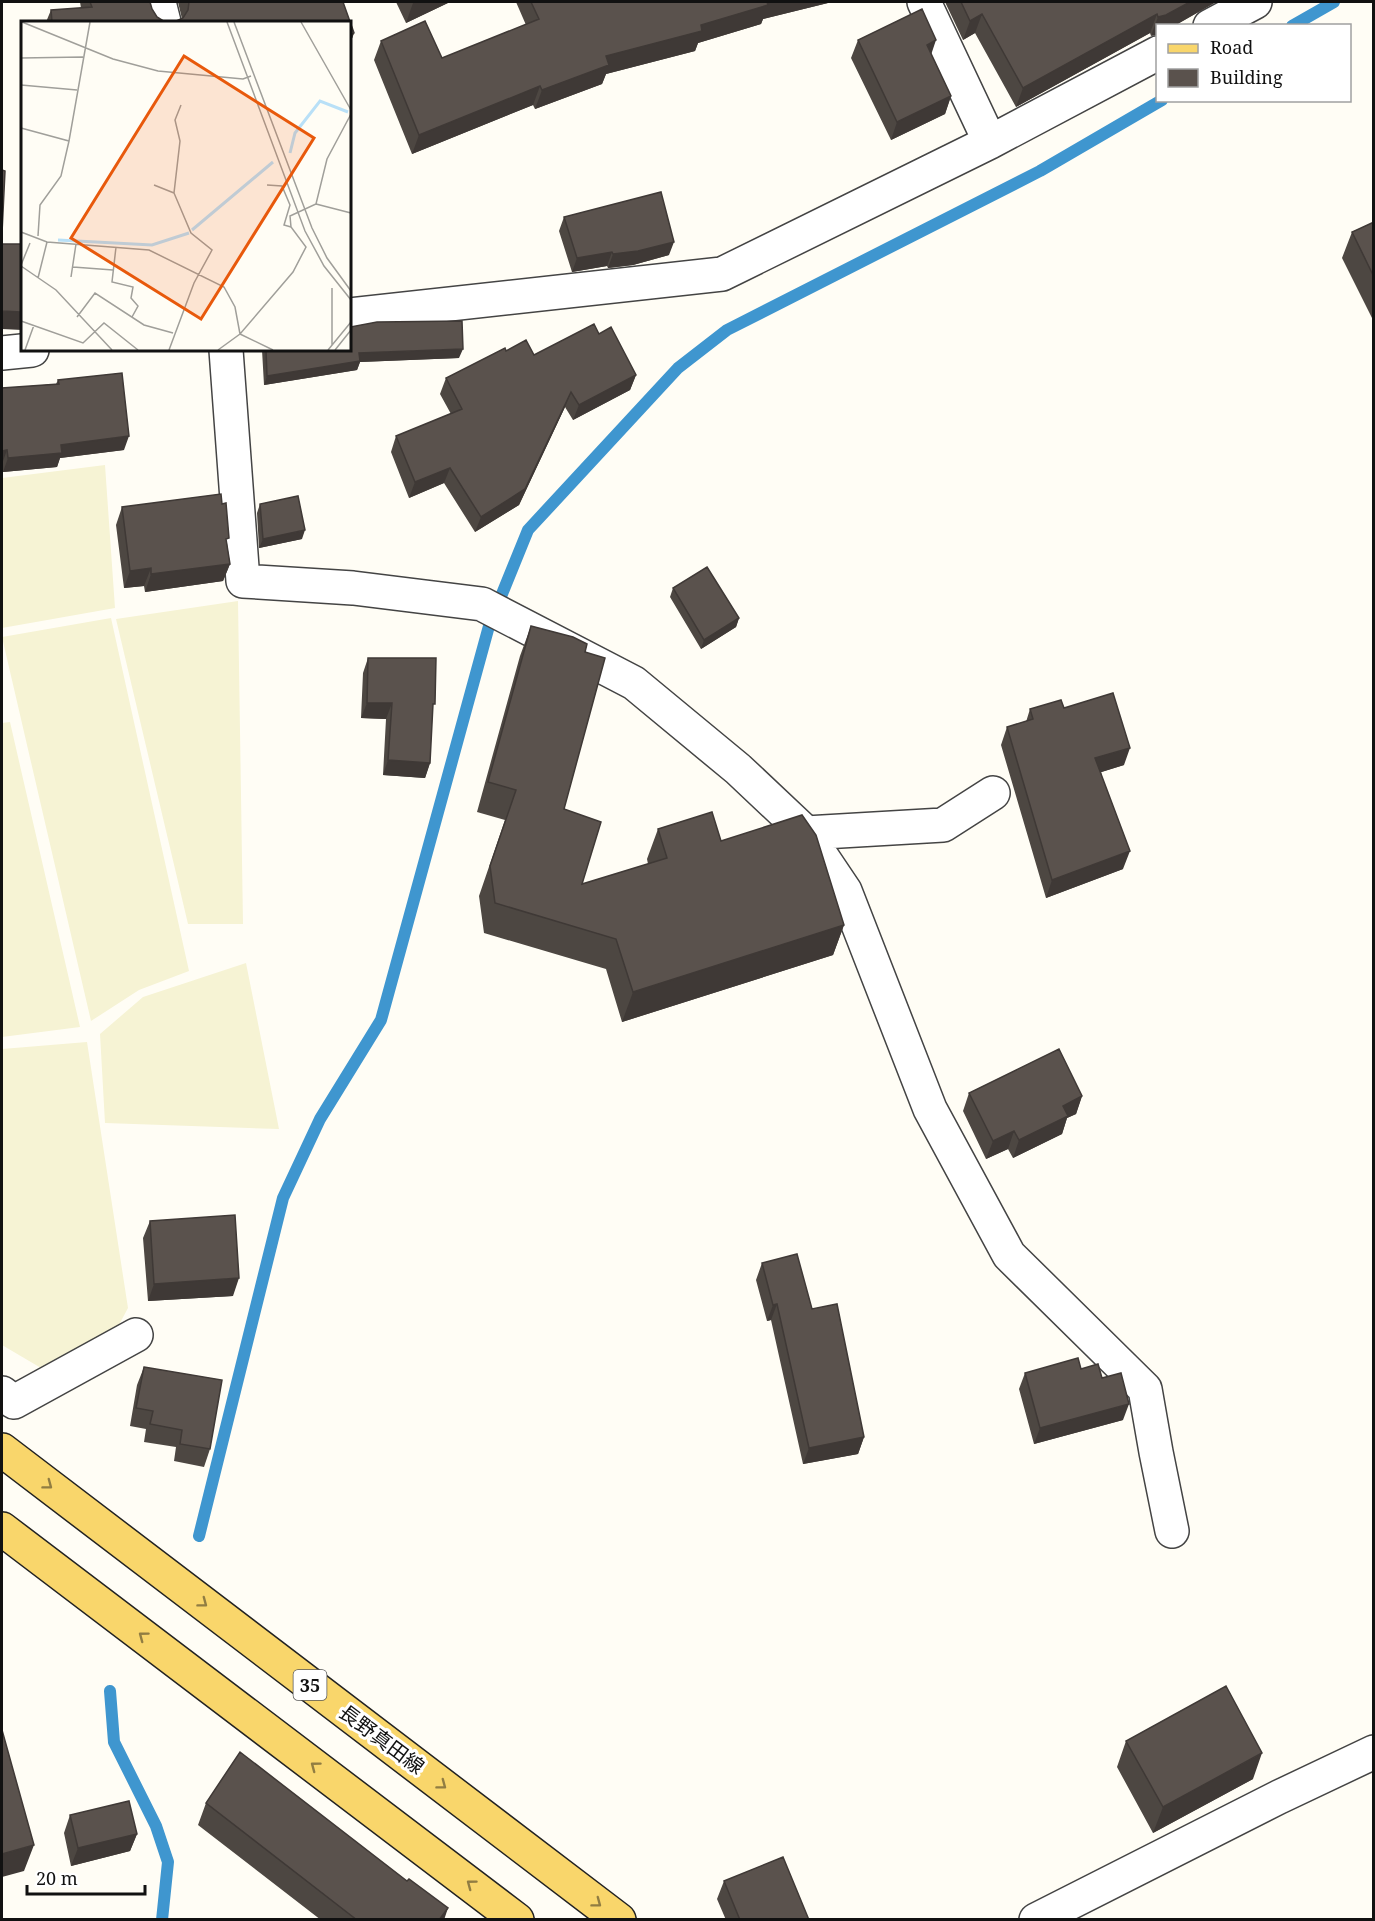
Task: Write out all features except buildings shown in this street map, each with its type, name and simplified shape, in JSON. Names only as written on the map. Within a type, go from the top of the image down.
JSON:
[{"type":"main road","name":"長野真田線","points":[[2,1450],[619,1920]]},
{"type":"main road","points":[[2,1529],[517,1920]]},
{"type":"street","points":[[159,2],[164,21]]},
{"type":"street","points":[[924,2],[990,142]]},
{"type":"street","points":[[1214,24],[1255,2]]},
{"type":"street","points":[[351,315],[722,274],[990,142],[1156,54]]},
{"type":"street","points":[[2,353],[22,351]]},
{"type":"street","points":[[226,351],[243,581],[353,588],[494,611],[634,683],[738,769],[806,833],[845,891],[930,1109],[1009,1255],[1145,1389],[1155,1452],[1172,1531]]},
{"type":"street","points":[[806,833],[943,825],[993,794]]},
{"type":"street","points":[[6,1404],[136,1335]]},
{"type":"street","points":[[1036,1920],[1279,1797],[1374,1752]]},
{"type":"shaded area","points":[[105,465],[115,608],[2,628],[2,478]]},
{"type":"shaded area","points":[[238,601],[243,924],[188,924],[116,619]]},
{"type":"shaded area","points":[[111,618],[189,971],[139,990],[91,1021],[2,637]]},
{"type":"shaded area","points":[[10,722],[80,1027],[2,1037],[2,723]]},
{"type":"shaded area","points":[[246,963],[279,1129],[105,1123],[100,1034],[143,997]]},
{"type":"shaded area","points":[[87,1042],[128,1308],[114,1334],[41,1368],[2,1345],[2,1049]]},
{"type":"waterway","points":[[1296,24],[1334,2]]},
{"type":"waterway","points":[[199,1536],[283,1198],[320,1119],[381,1020],[489,626],[528,530],[678,368],[727,330],[1040,171],[1159,102]]},
{"type":"waterway","points":[[110,1691],[114,1742],[156,1826],[168,1862],[162,1920]]}]
